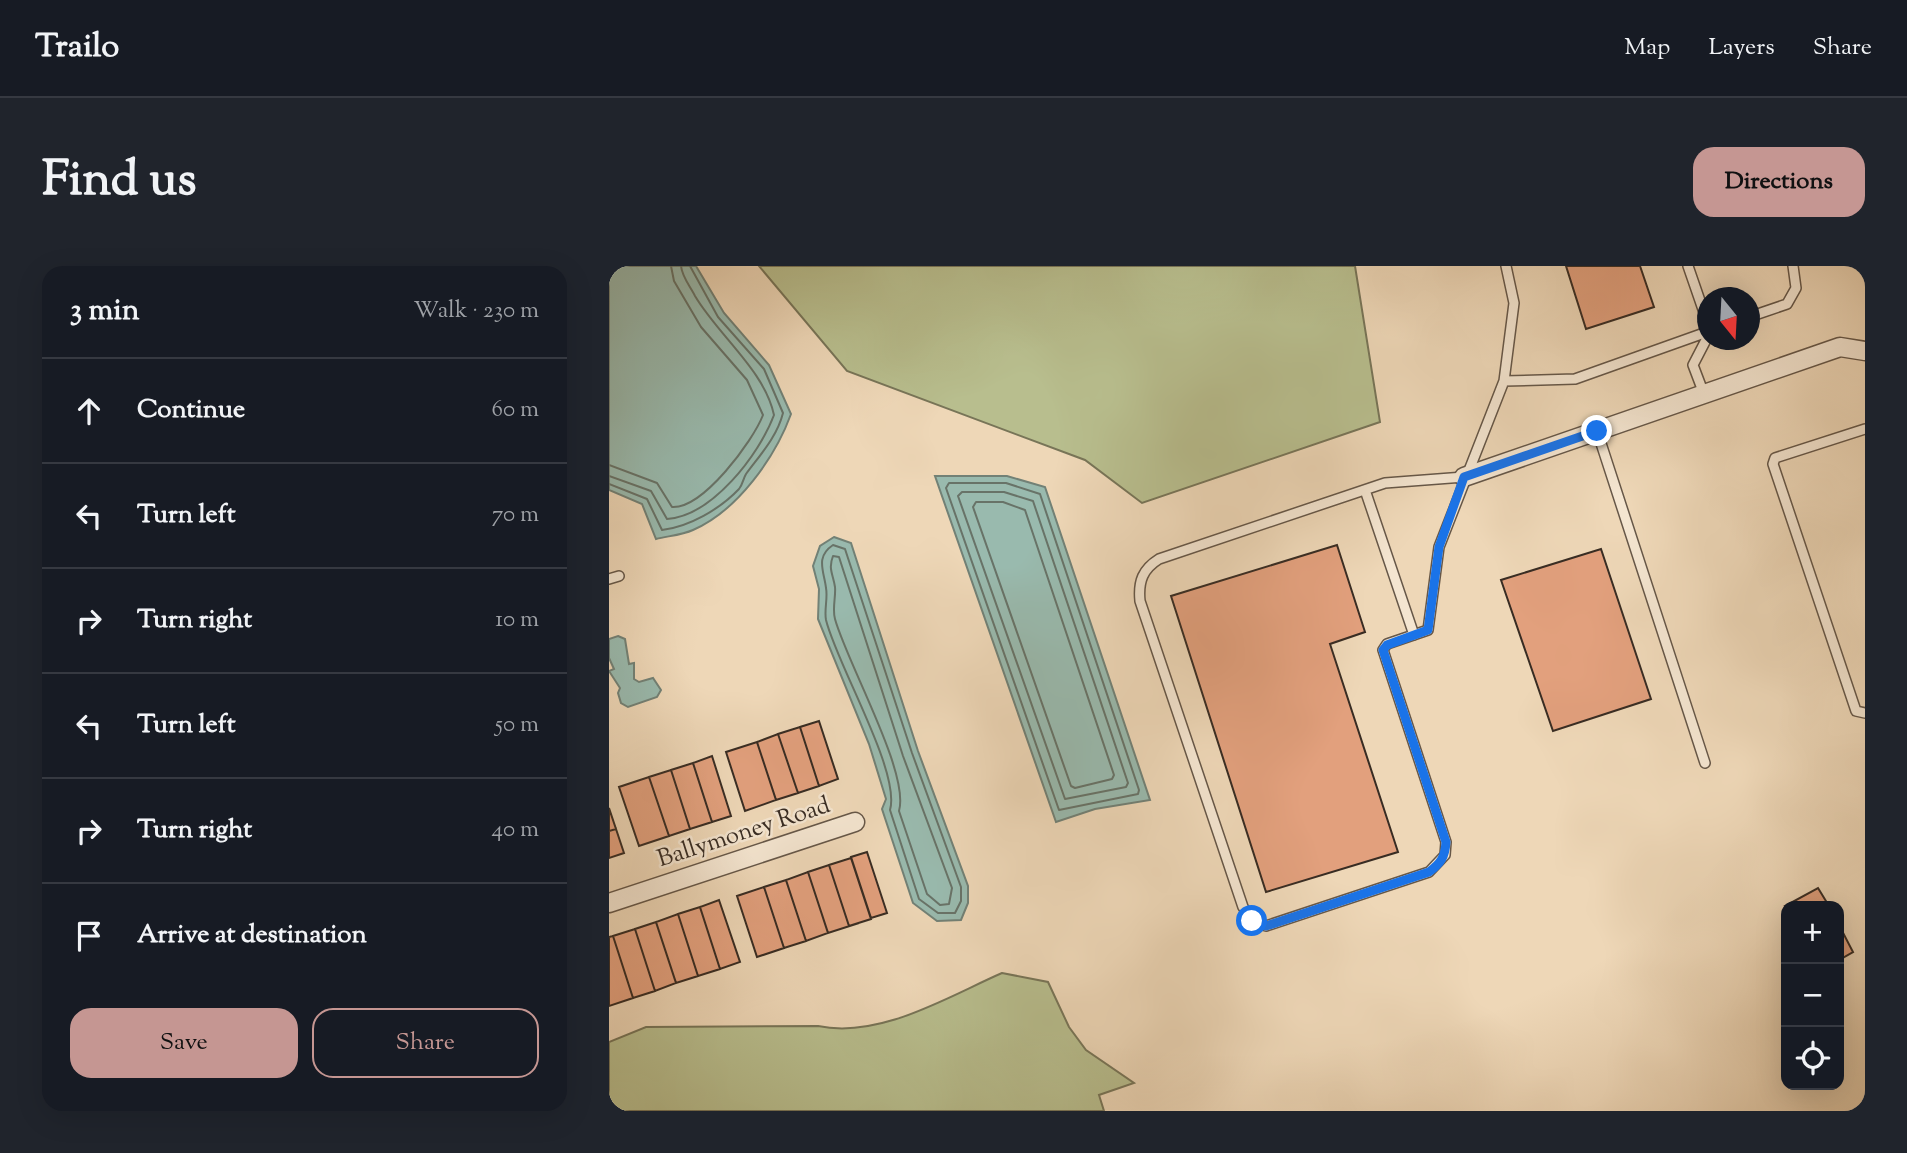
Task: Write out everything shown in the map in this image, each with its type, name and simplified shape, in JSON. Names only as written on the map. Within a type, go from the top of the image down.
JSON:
[{"type":"street","points":[[1464,477],[1840,348],[1865,352]]},
{"type":"street","name":"Ballymoney Road","points":[[609,903],[855,822]]},
{"type":"lane","points":[[1464,477],[1385,483],[1159,559],[1147,567],[1142,577],[1140,601],[1243,907],[1252,921],[1266,926],[1429,872],[1445,855],[1446,842],[1383,658],[1383,650],[1387,645],[1428,630],[1439,547],[1464,477],[1504,381],[1514,303],[1506,266]]},
{"type":"lane","points":[[1688,266],[1697,292]]},
{"type":"lane","points":[[1760,313],[1787,303],[1796,288],[1793,266]]},
{"type":"lane","points":[[1504,381],[1575,379],[1697,336]]},
{"type":"lane","points":[[1701,350],[1693,365],[1703,394]]},
{"type":"lane","points":[[1865,429],[1775,458],[1773,464],[1856,711],[1865,713]]},
{"type":"lane","points":[[1597,431],[1705,763]]},
{"type":"lane","points":[[1365,490],[1414,635]]},
{"type":"lane","points":[[609,579],[619,576]]},
{"type":"green space","points":[[759,266],[1355,266],[1380,422],[1142,503],[1085,460],[847,371]]},
{"type":"green space","points":[[1002,973],[1048,982],[1069,1027],[1086,1050],[1134,1083],[1099,1095],[1104,1111],[609,1111],[609,1042],[646,1027],[865,1027],[936,1004]]},
{"type":"water","points":[[609,266],[696,266],[724,313],[769,365],[791,414],[765,465],[739,497],[709,521],[684,533],[656,539],[642,504],[609,490]]},
{"type":"water","points":[[935,476],[1007,476],[1045,487],[1150,800],[1095,809],[1056,822]]},
{"type":"water","points":[[834,537],[851,543],[918,751],[968,886],[968,903],[961,920],[937,921],[913,903],[882,809],[886,799],[869,744],[818,619],[819,589],[813,566],[820,546]]},
{"type":"water","points":[[618,636],[625,639],[629,664],[634,663],[634,679],[639,682],[653,678],[661,690],[657,697],[628,707],[621,703],[618,693],[620,688],[609,671],[614,669],[609,658],[609,639]]},
{"type":"building","points":[[1566,266],[1640,266],[1654,307],[1586,329]]},
{"type":"building","points":[[1337,545],[1365,632],[1330,644],[1398,852],[1266,892],[1171,596]]},
{"type":"building","points":[[1601,549],[1651,699],[1553,731],[1501,580]]},
{"type":"building","points":[[819,721],[838,779],[819,786],[800,727]]},
{"type":"building","points":[[800,727],[819,786],[798,793],[778,734]]},
{"type":"building","points":[[778,734],[798,793],[776,800],[757,742]]},
{"type":"building","points":[[757,742],[776,800],[745,811],[726,752]]},
{"type":"building","points":[[712,756],[731,816],[712,822],[693,763]]},
{"type":"building","points":[[693,763],[712,822],[690,829],[671,770]]},
{"type":"building","points":[[671,770],[690,829],[669,836],[649,777]]},
{"type":"building","points":[[649,777],[669,836],[639,846],[619,787]]},
{"type":"building","points":[[609,808],[616,829],[609,831]]},
{"type":"building","points":[[616,829],[624,853],[609,858],[609,831]]},
{"type":"building","points":[[867,852],[887,913],[871,918],[851,857]]},
{"type":"building","points":[[851,858],[871,919],[849,926],[829,865]]},
{"type":"building","points":[[829,865],[849,926],[859,923],[828,933],[808,872]]},
{"type":"building","points":[[808,872],[828,933],[806,941],[786,880]]},
{"type":"building","points":[[786,880],[806,941],[784,948],[764,887]]},
{"type":"building","points":[[764,887],[784,948],[757,957],[737,896]]},
{"type":"building","points":[[1818,888],[1826,901],[1794,901]]},
{"type":"building","points":[[719,900],[740,962],[720,969],[700,907]]},
{"type":"building","points":[[700,907],[720,969],[698,976],[678,914]]},
{"type":"building","points":[[678,914],[698,976],[676,983],[656,922]]},
{"type":"building","points":[[656,922],[676,983],[655,991],[635,929]]},
{"type":"building","points":[[635,929],[655,991],[633,998],[613,936]]},
{"type":"building","points":[[1844,935],[1853,952],[1844,957]]},
{"type":"building","points":[[613,936],[633,998],[609,1006],[609,937]]},
{"type":"route","points":[[1252,921],[1266,926],[1429,872],[1440,864],[1445,855],[1446,842],[1383,658],[1383,650],[1387,645],[1428,630],[1439,547],[1464,477],[1597,431]]}]
